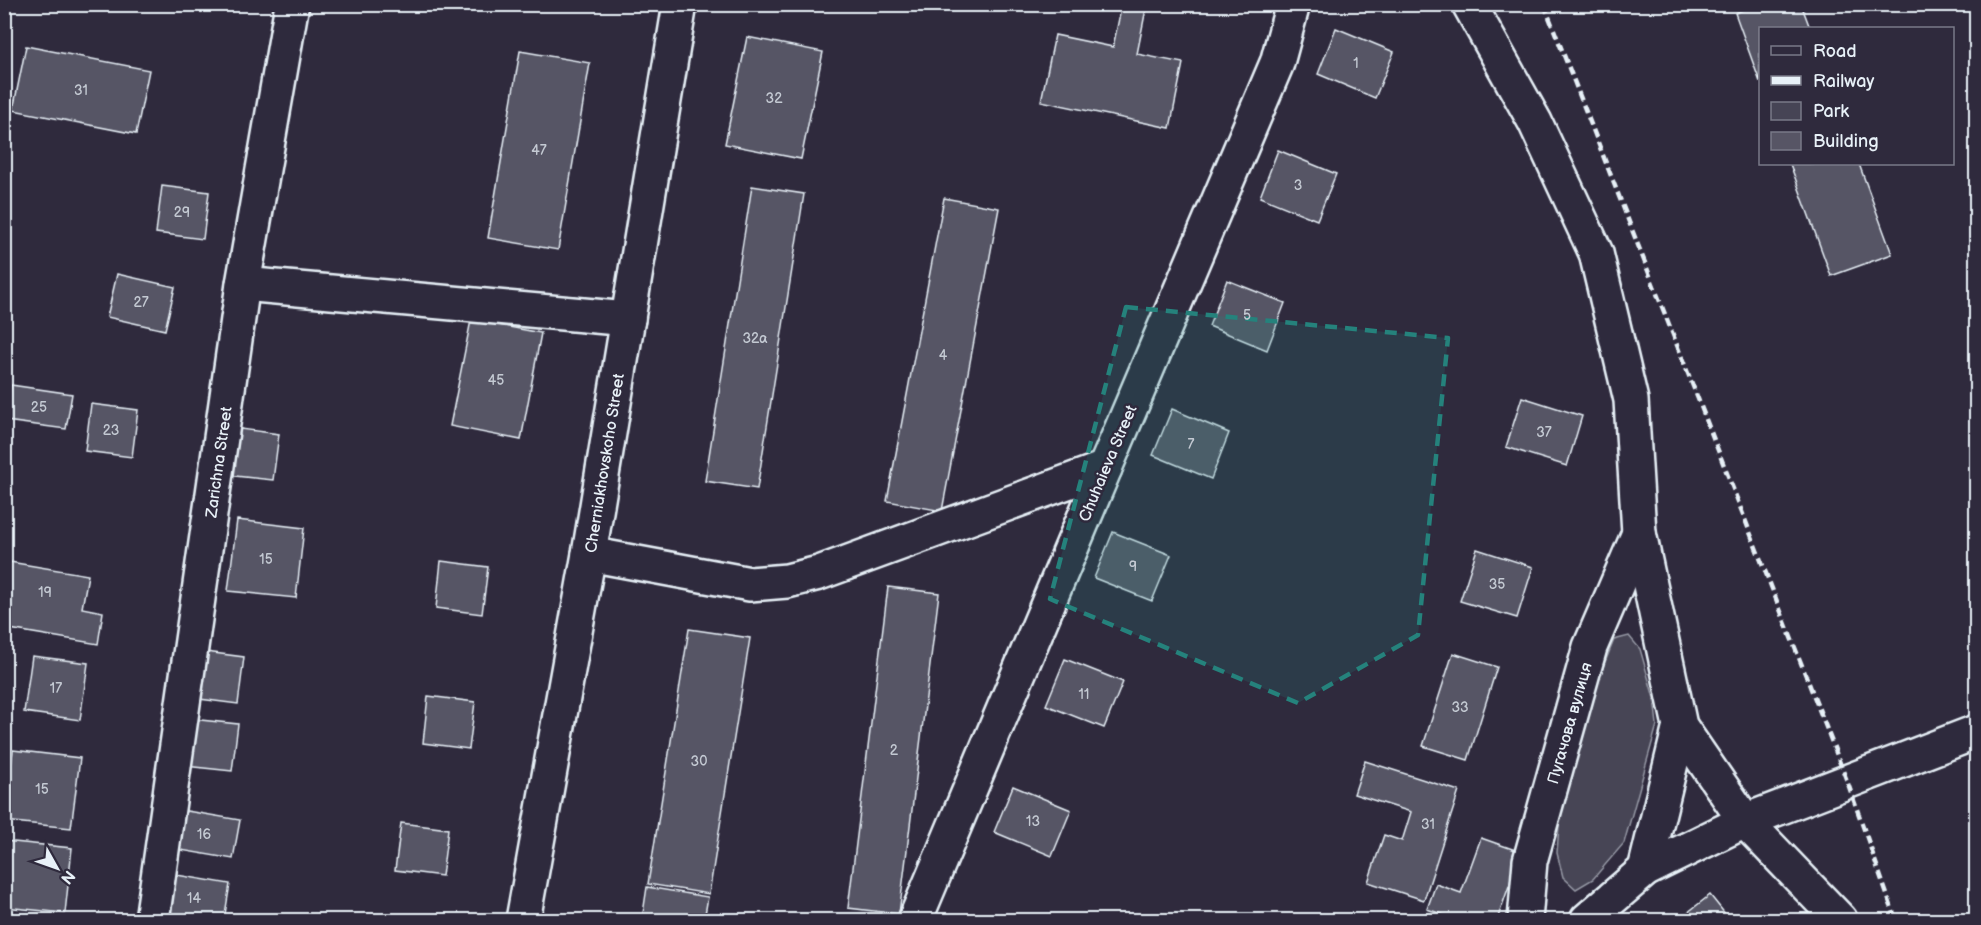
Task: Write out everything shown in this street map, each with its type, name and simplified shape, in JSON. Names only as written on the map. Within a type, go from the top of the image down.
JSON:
[{"type":"street","name":"Zarichna Street","points":[[152,921],[243,284],[292,4]]},
{"type":"street","name":"Cherniakhovskoho Street","points":[[523,921],[589,554],[680,4]]},
{"type":"street","name":"Chuhaieva Street","points":[[915,921],[1277,63],[1293,4]]},
{"type":"street","points":[[1469,4],[1535,122],[1596,253],[1631,400],[1639,533],[1680,726],[1745,821],[1840,921]]},
{"type":"street","points":[[243,284],[628,319]]},
{"type":"street","points":[[589,554],[750,584],[787,581],[819,573],[1105,468]]},
{"type":"street","name":"Пугачова вулиця","points":[[1525,921],[1530,861],[1590,647],[1639,533]]},
{"type":"street","points":[[1645,870],[1680,726]]},
{"type":"street","points":[[1587,921],[1645,870],[1745,821],[1977,732]]},
{"type":"highlighted area","points":[[1126,307],[1448,338],[1418,635],[1298,703],[1050,599]]},
{"type":"green space","points":[[1629,636],[1640,649],[1654,698],[1657,725],[1624,843],[1593,879],[1576,889],[1563,877],[1557,853],[1560,812],[1601,672],[1614,640]]},
{"type":"building","points":[[1122,4],[1147,4],[1137,54],[1183,63],[1170,128],[1041,101],[1055,35],[1113,47]]},
{"type":"building","points":[[1759,4],[1801,4],[1810,27],[1759,27],[1759,79],[1735,13]]},
{"type":"building","points":[[1336,28],[1394,52],[1375,98],[1318,74]]},
{"type":"building","points":[[747,37],[823,52],[801,159],[725,144]]},
{"type":"building","points":[[26,46],[149,70],[136,134],[13,110]]},
{"type":"building","points":[[520,51],[590,63],[558,250],[488,238]]},
{"type":"building","points":[[1278,150],[1336,174],[1317,220],[1260,197]]},
{"type":"building","points":[[1790,165],[1859,165],[1892,254],[1831,276]]},
{"type":"building","points":[[162,186],[209,192],[203,239],[156,233]]},
{"type":"building","points":[[752,186],[804,194],[757,489],[705,481]]},
{"type":"building","points":[[944,198],[999,208],[942,511],[887,501]]},
{"type":"building","points":[[117,274],[175,287],[165,330],[107,317]]},
{"type":"building","points":[[1227,280],[1285,303],[1267,350],[1209,326]]},
{"type":"building","points":[[471,320],[541,333],[521,440],[450,426]]},
{"type":"building","points":[[11,385],[72,394],[66,429],[6,421]]},
{"type":"building","points":[[1522,397],[1582,416],[1567,466],[1506,447]]},
{"type":"building","points":[[91,404],[138,410],[132,457],[85,451]]},
{"type":"building","points":[[1172,409],[1229,433],[1211,479],[1153,455]]},
{"type":"building","points":[[233,428],[279,434],[273,480],[226,475]]},
{"type":"building","points":[[237,520],[304,528],[296,598],[228,591]]},
{"type":"building","points":[[1113,532],[1171,555],[1152,601],[1094,578]]},
{"type":"building","points":[[1477,549],[1533,567],[1517,618],[1460,601]]},
{"type":"building","points":[[4,561],[88,575],[82,608],[103,612],[98,644],[4,628]]},
{"type":"building","points":[[441,561],[488,567],[482,614],[436,608]]},
{"type":"building","points":[[888,587],[939,593],[899,914],[848,908]]},
{"type":"building","points":[[689,629],[750,638],[709,894],[648,884]]},
{"type":"building","points":[[198,651],[244,657],[238,704],[192,698]]},
{"type":"building","points":[[1453,653],[1497,667],[1468,760],[1423,746]]},
{"type":"building","points":[[32,656],[88,663],[80,720],[24,712]]},
{"type":"building","points":[[1065,659],[1123,682],[1104,728],[1046,705]]},
{"type":"building","points":[[428,696],[475,702],[469,749],[423,743]]},
{"type":"building","points":[[191,719],[238,724],[232,771],[185,766]]},
{"type":"building","points":[[13,750],[80,758],[71,828],[4,821]]},
{"type":"building","points":[[1365,761],[1459,791],[1424,900],[1368,882],[1384,835],[1402,841],[1411,812],[1354,794]]},
{"type":"building","points":[[1013,786],[1071,810],[1052,856],[994,832]]},
{"type":"building","points":[[175,809],[240,820],[233,859],[169,848]]},
{"type":"building","points":[[401,823],[448,829],[442,876],[395,870]]},
{"type":"building","points":[[1481,838],[1521,852],[1497,920],[1459,920],[1427,909],[1436,884],[1461,893]]},
{"type":"building","points":[[4,841],[72,848],[65,913],[4,907]]},
{"type":"building","points":[[165,873],[230,884],[224,920],[159,912]]},
{"type":"building","points":[[647,887],[708,897],[704,920],[642,920]]},
{"type":"building","points":[[1710,895],[1730,920],[1678,920]]},
{"type":"railway","points":[[1544,4],[1847,781],[1896,920]]}]
